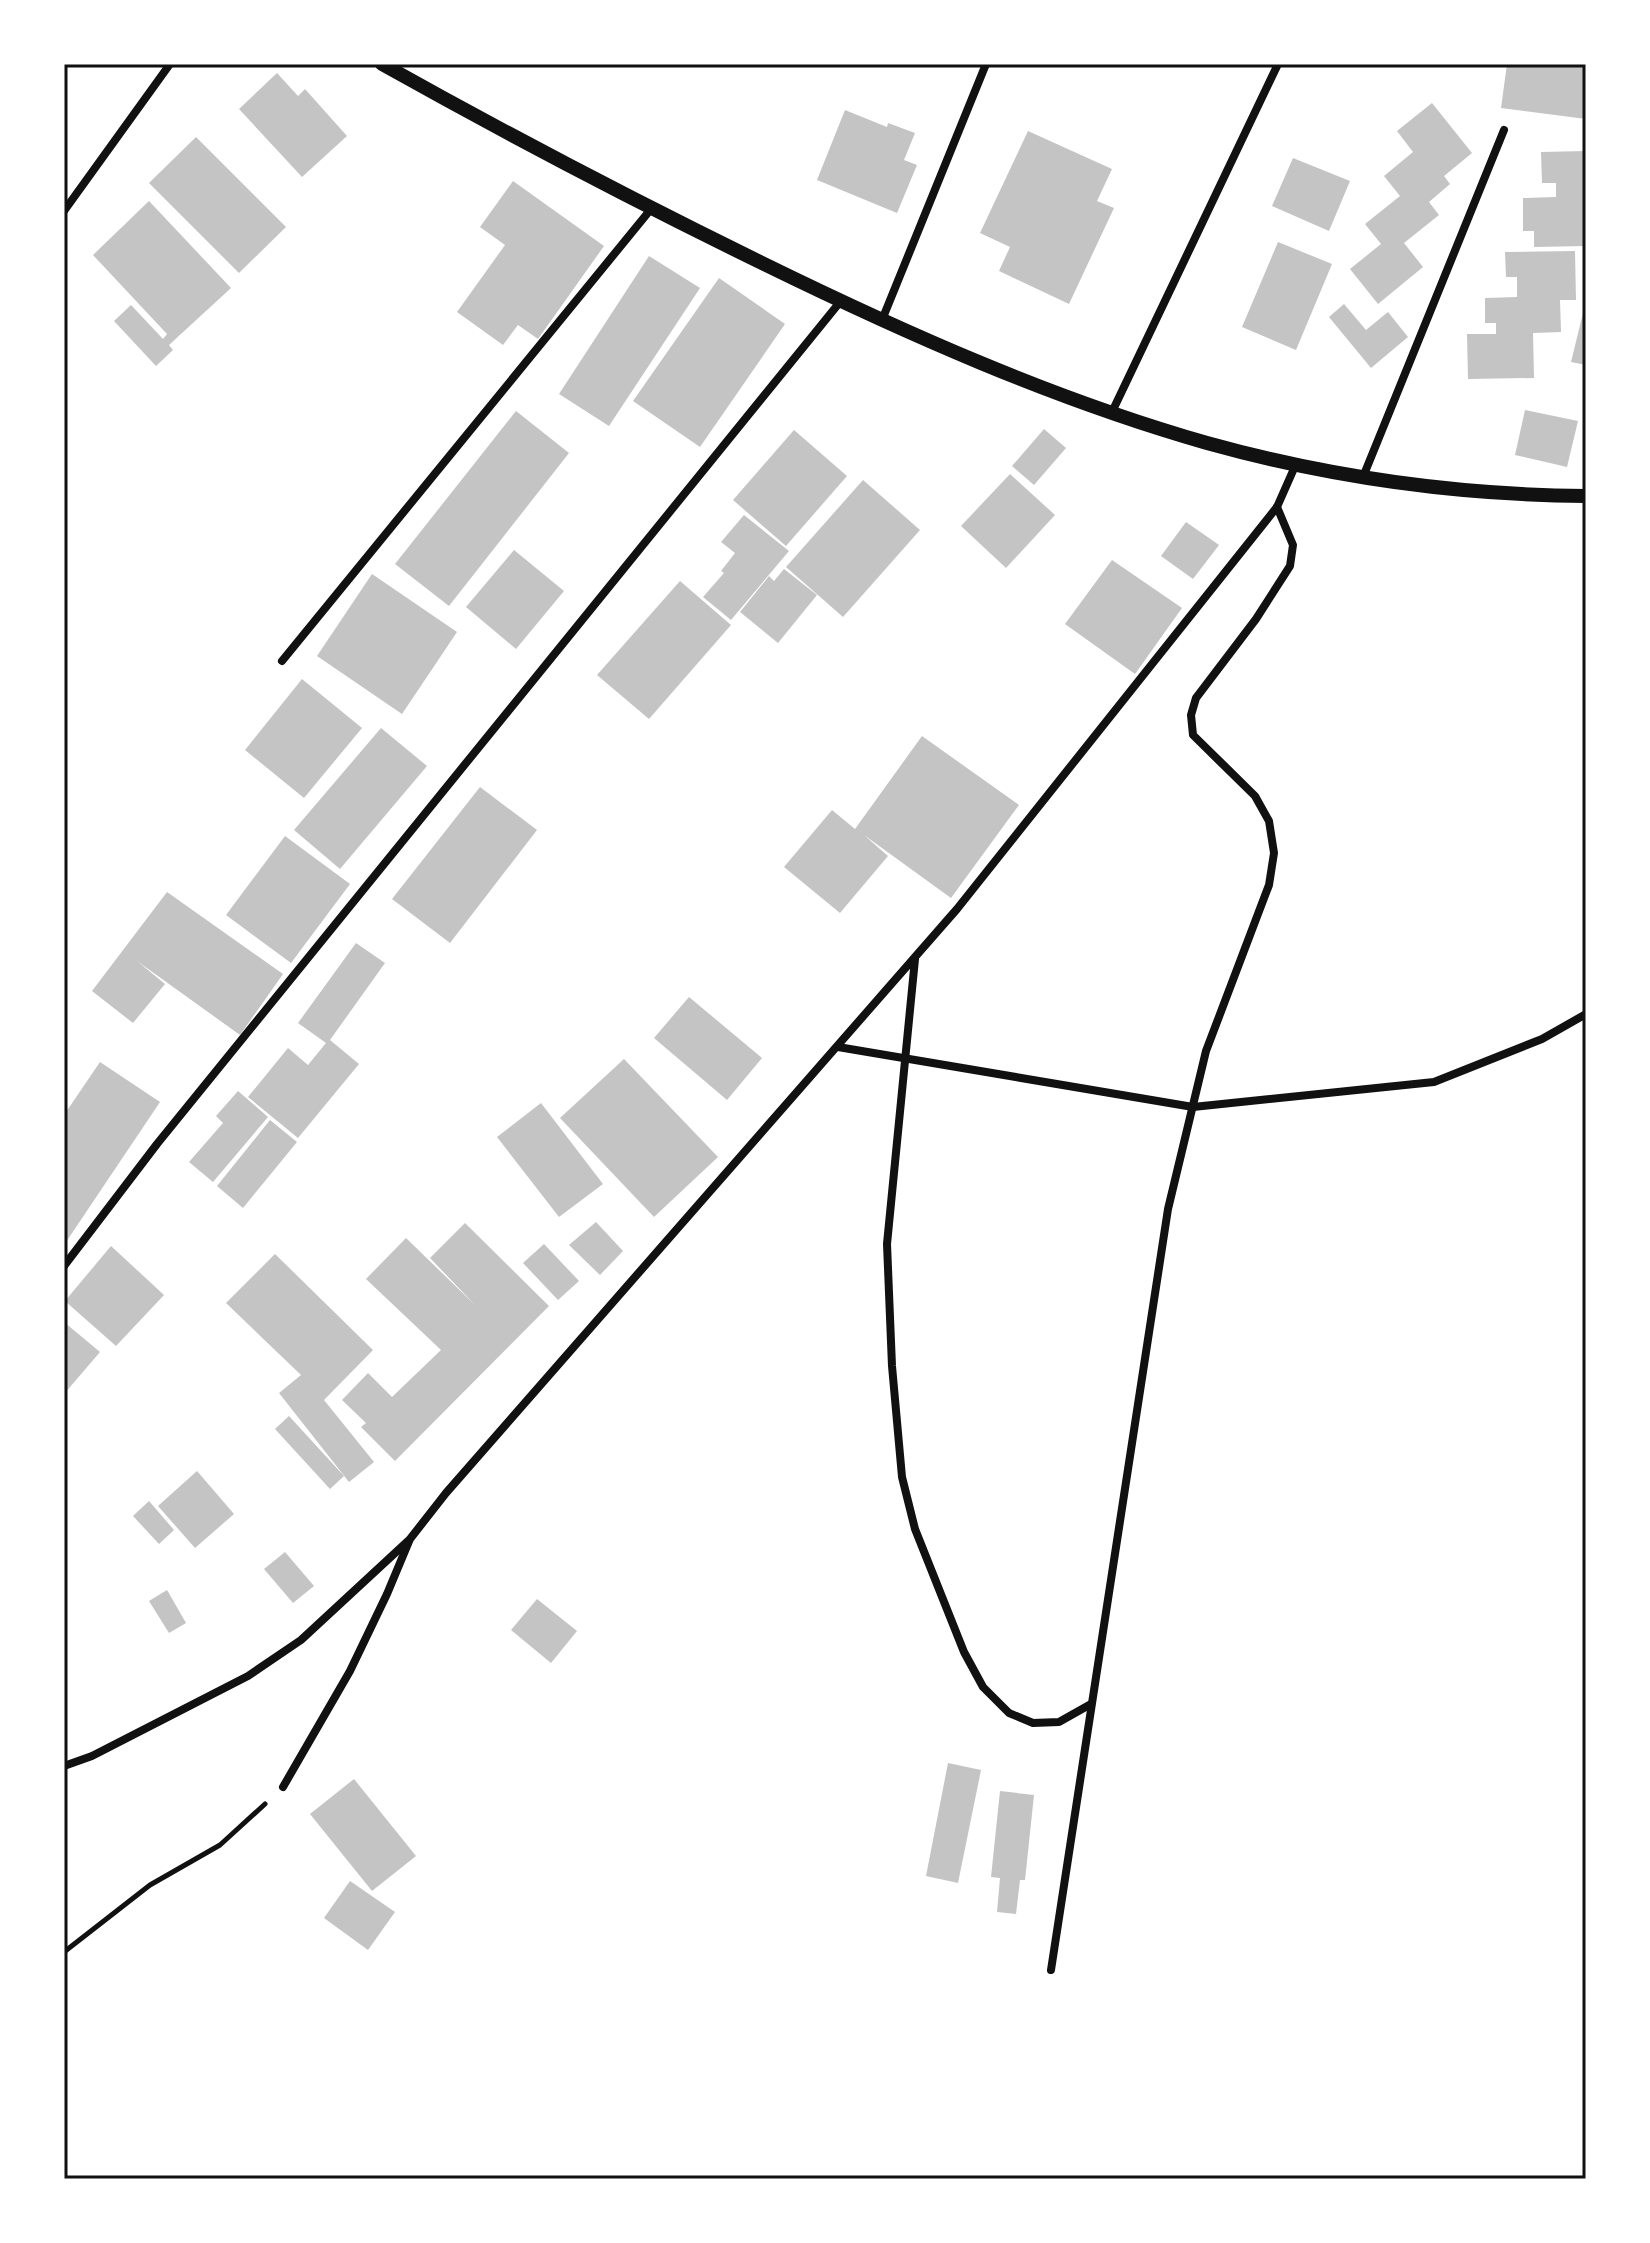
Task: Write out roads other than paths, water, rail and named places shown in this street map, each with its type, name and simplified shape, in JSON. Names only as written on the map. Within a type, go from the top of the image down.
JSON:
[{"type":"street","points":[[64,211],[170,64]]},
{"type":"street","points":[[382,64],[520,142],[840,302],[1004,373],[1112,412],[1207,443],[1363,477],[1473,490],[1586,496]]},
{"type":"street","points":[[882,320],[986,64]]},
{"type":"street","points":[[1112,412],[1278,64]]},
{"type":"street","points":[[1363,477],[1504,130]]},
{"type":"street","points":[[282,661],[651,209]]},
{"type":"street","points":[[64,1266],[157,1144],[840,302]]},
{"type":"street","points":[[64,1766],[92,1756],[248,1676],[301,1640],[410,1539],[456,1481],[967,897],[1277,507],[1296,464]]},
{"type":"street","points":[[1051,1970],[1168,1209],[1206,1051],[1269,885],[1274,853],[1269,821],[1255,796],[1193,735],[1191,715],[1196,698],[1256,619],[1290,566],[1293,545],[1277,507]]},
{"type":"street","points":[[915,958],[887,1244],[892,1366],[902,1477],[915,1529],[964,1652],[983,1687],[1009,1713],[1033,1723],[1059,1722],[1091,1704]]},
{"type":"street","points":[[838,1047],[1193,1107],[1434,1082],[1542,1039],[1586,1014]]},
{"type":"street","points":[[283,1787],[350,1671],[410,1539]]}]
